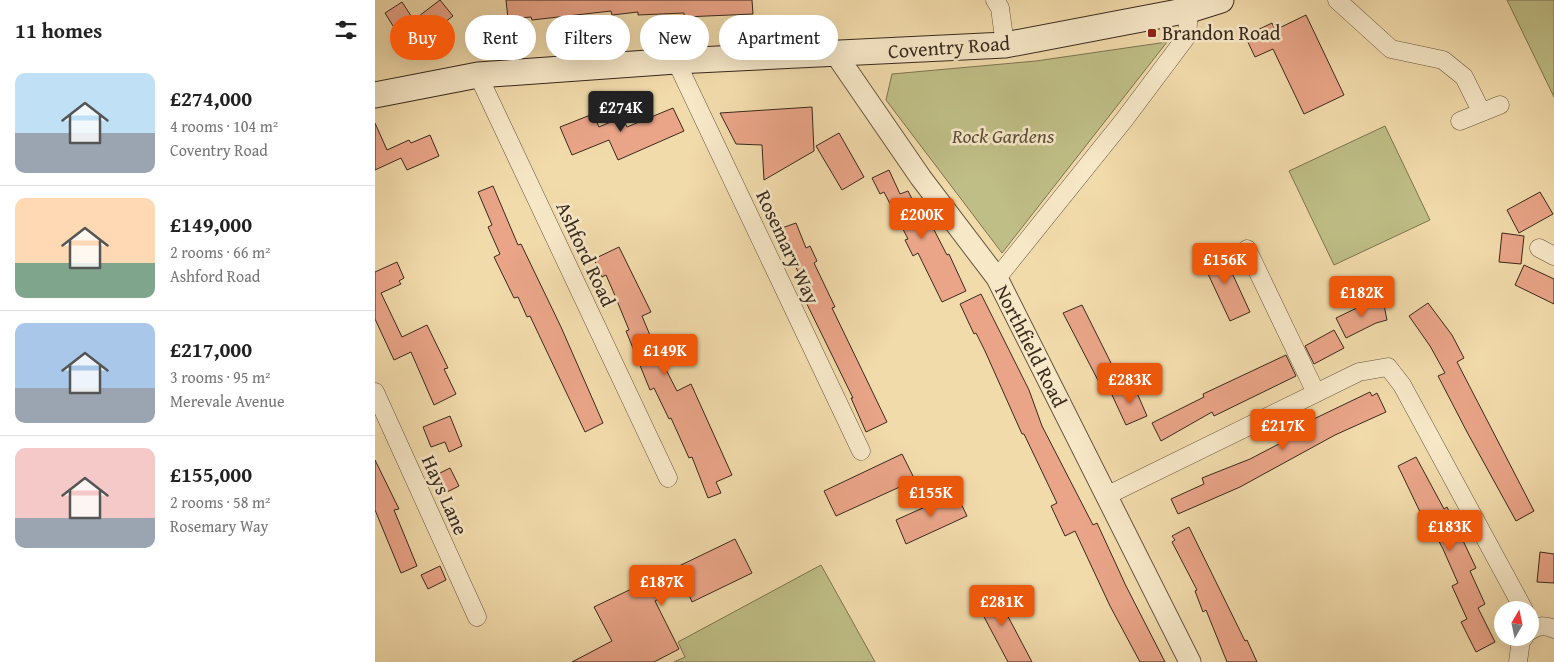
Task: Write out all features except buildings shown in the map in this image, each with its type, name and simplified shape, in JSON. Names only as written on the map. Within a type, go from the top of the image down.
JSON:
[{"type":"main road","name":"Coventry Road","points":[[838,53],[1005,45],[1189,10],[1221,0]]},
{"type":"main road","name":"Coventry Road","points":[[375,95],[478,75],[719,59]]},
{"type":"street","points":[[995,0],[1000,8],[1005,45]]},
{"type":"street","points":[[1337,0],[1391,49],[1443,60],[1465,77],[1481,112]]},
{"type":"street","points":[[997,278],[1124,120],[1187,36],[1189,10]]},
{"type":"street","name":"Northfield Road","points":[[838,57],[921,178],[997,278],[1190,662]]},
{"type":"street","name":"Rosemary Way","points":[[677,61],[861,451]]},
{"type":"street","name":"Ashford Road","points":[[478,75],[668,478]]},
{"type":"street","points":[[1460,121],[1500,105]]},
{"type":"street","points":[[1247,249],[1316,393]]},
{"type":"street","points":[[1106,496],[1359,372],[1387,367],[1402,385],[1519,601]]},
{"type":"street","name":"Hays Lane","points":[[375,392],[477,616]]},
{"type":"street","points":[[1539,628],[1547,626],[1554,629]]},
{"type":"street","points":[[1518,662],[1520,646]]},
{"type":"green space","points":[[1507,0],[1554,0],[1554,97]]},
{"type":"green space","name":"Rock Gardens","points":[[1167,42],[1002,253],[886,100],[892,74],[1036,61]]},
{"type":"green space","points":[[1385,126],[1430,220],[1334,265],[1289,171]]},
{"type":"green space","points":[[821,565],[875,662],[674,662],[685,657],[678,642]]},
{"type":"place","name":"Brandon Road","points":[[1152,33]]}]
